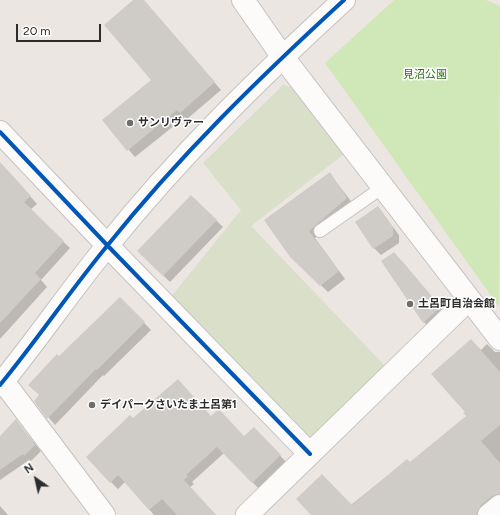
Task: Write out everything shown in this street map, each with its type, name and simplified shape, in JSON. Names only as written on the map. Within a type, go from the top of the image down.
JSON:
[{"type":"street","points":[[243,0],[282,56],[500,339]]},
{"type":"street","points":[[104,515],[2,383],[107,245],[202,135],[282,56],[344,0]]},
{"type":"street","points":[[0,132],[107,245],[310,454]]},
{"type":"street","points":[[247,515],[469,299]]},
{"type":"street","points":[[489,515],[500,506]]},
{"type":"lane","points":[[320,231],[383,187]]},
{"type":"green space","name":"見沼公園","points":[[394,0],[486,0],[500,6],[499,307],[325,63]]},
{"type":"green space","points":[[283,85],[298,88],[344,154],[251,226],[388,369],[312,440],[170,298],[241,210],[203,163]]},
{"type":"building","points":[[133,0],[144,0],[215,82],[180,113],[177,110],[127,151],[102,120],[151,80],[104,25]]},
{"type":"building","points":[[0,162],[31,196],[24,202],[64,241],[35,273],[41,279],[0,323]]},
{"type":"building","points":[[330,172],[347,198],[309,231],[339,271],[320,286],[290,257],[264,220]]},
{"type":"building","points":[[191,195],[217,220],[163,276],[137,251]]},
{"type":"building","points":[[378,206],[393,227],[393,236],[373,249],[355,222]]},
{"type":"building","points":[[394,252],[441,307],[423,323],[381,261]]},
{"type":"building","points":[[120,297],[145,322],[47,419],[34,401],[39,395],[28,385],[57,354],[59,356]]},
{"type":"building","points":[[471,339],[500,372],[500,425],[481,441],[500,463],[500,494],[492,496],[481,505],[477,515],[311,515],[296,499],[322,474],[352,505],[407,459],[410,462],[466,416],[463,413],[465,412],[431,374]]},
{"type":"building","points":[[178,379],[211,416],[219,409],[244,436],[254,427],[281,455],[252,483],[217,447],[186,475],[188,476],[184,480],[216,515],[177,515],[162,499],[149,510],[118,475],[110,483],[86,457],[130,415],[133,418]]},
{"type":"building","points":[[16,419],[35,445],[24,456],[23,454],[0,470],[0,436]]},
{"type":"cycle path","points":[[0,385],[93,263],[162,181],[251,88],[344,0]]},
{"type":"cycle path","points":[[0,132],[107,245],[310,454]]},
{"type":"place","name":"サンリヴァー","points":[[130,123]]},
{"type":"place","name":"土呂町自治会館","points":[[410,304]]},
{"type":"place","name":"デイパークさいたま土呂第1","points":[[92,405]]}]
